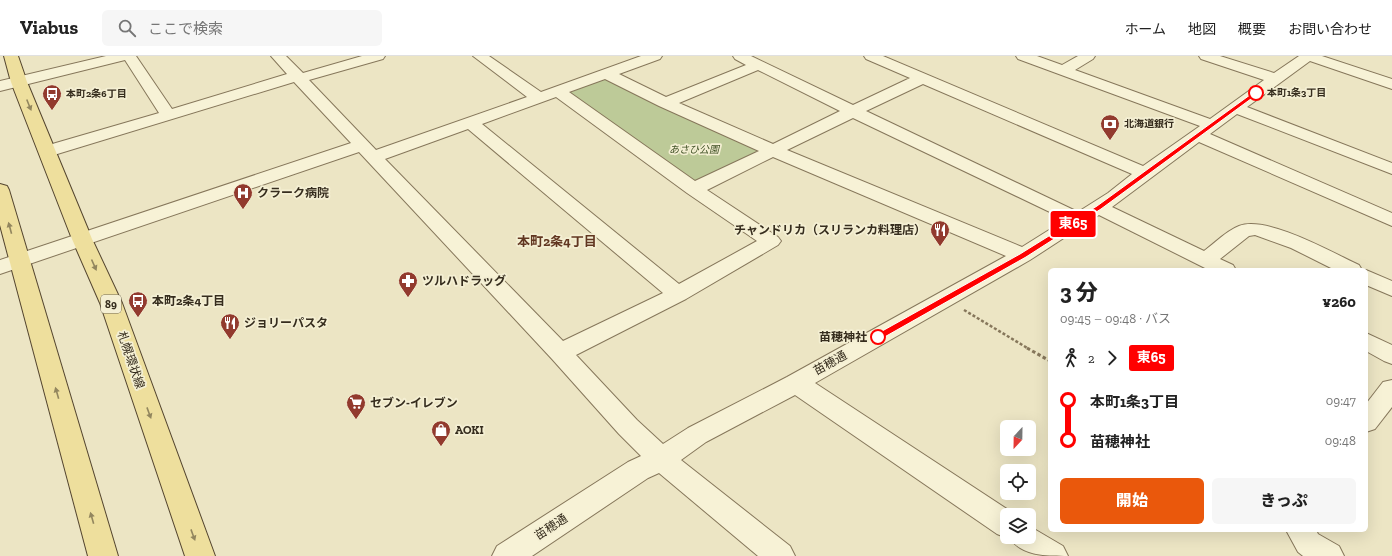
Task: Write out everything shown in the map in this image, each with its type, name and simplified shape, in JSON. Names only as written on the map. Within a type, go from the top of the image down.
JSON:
[{"type":"main road","name":"札幌環状線","points":[[11,56],[9,84],[48,151],[82,239],[111,303],[200,556]]},
{"type":"main road","points":[[0,190],[9,263],[103,556]]},
{"type":"street","points":[[9,84],[124,56]]},
{"type":"street","points":[[130,56],[168,114]]},
{"type":"street","points":[[278,56],[560,353],[628,427],[661,459],[780,556]]},
{"type":"street","points":[[48,151],[168,114],[378,56]]},
{"type":"street","points":[[480,56],[538,98]]},
{"type":"street","points":[[740,56],[1061,210],[1078,220]]},
{"type":"street","points":[[871,56],[1145,173]]},
{"type":"street","points":[[1023,56],[1205,130],[1392,220]]},
{"type":"street","points":[[1063,71],[1088,56]]},
{"type":"street","points":[[1206,56],[1276,79]]},
{"type":"street","points":[[1308,56],[1392,84]]},
{"type":"street","name":"苗穂通","points":[[507,556],[638,470],[661,459],[698,435],[796,383],[1023,255],[1099,208],[1145,173],[1308,56]]},
{"type":"street","points":[[9,263],[82,239],[369,151],[471,123],[607,74],[643,58]]},
{"type":"street","points":[[665,103],[758,65]]},
{"type":"street","points":[[607,74],[665,103],[1023,255]]},
{"type":"street","points":[[694,189],[922,78]]},
{"type":"street","points":[[558,91],[694,189],[771,241],[678,294],[560,353]]},
{"type":"street","points":[[1236,108],[1392,169]]},
{"type":"street","points":[[471,123],[678,294]]},
{"type":"street","points":[[1099,208],[1222,268]]},
{"type":"street","points":[[1206,260],[1247,230],[1264,231],[1281,236],[1348,268]]},
{"type":"street","points":[[1368,278],[1392,289]]},
{"type":"street","points":[[1368,342],[1392,355]]},
{"type":"street","points":[[796,383],[1000,520]]},
{"type":"street","points":[[1368,419],[1392,389]]},
{"type":"street","points":[[1301,532],[1308,543],[1329,556]]},
{"type":"street","points":[[1035,544],[1053,556]]},
{"type":"path","points":[[960,308],[1048,360]]},
{"type":"green space","name":"あさひ公園","points":[[602,80],[608,80],[756,148],[756,152],[696,181],[689,180],[566,94]]},
{"type":"bus line","name":"東65","points":[[878,337],[1023,255],[1099,208],[1256,93]]},
{"type":"place","name":"本町1条3丁目","points":[[1256,93]]},
{"type":"place","name":"本町2条6丁目","points":[[52,111]]},
{"type":"place","name":"北海道銀行","points":[[1110,141]]},
{"type":"place","name":"クラーク病院","points":[[243,210]]},
{"type":"place","name":"チャンドリカ（スリランカ料理店）","points":[[940,247]]},
{"type":"place","name":"ツルハドラッグ","points":[[408,298]]},
{"type":"place","name":"本町2条4丁目","points":[[138,318]]},
{"type":"place","name":"苗穂神社","points":[[878,337]]},
{"type":"place","name":"ジョリーパスタ","points":[[230,340]]},
{"type":"place","name":"セブン-イレブン","points":[[356,420]]},
{"type":"place","name":"AOKI","points":[[441,447]]},
{"type":"district","name":"本町2条4丁目","points":[[557,241]]}]
